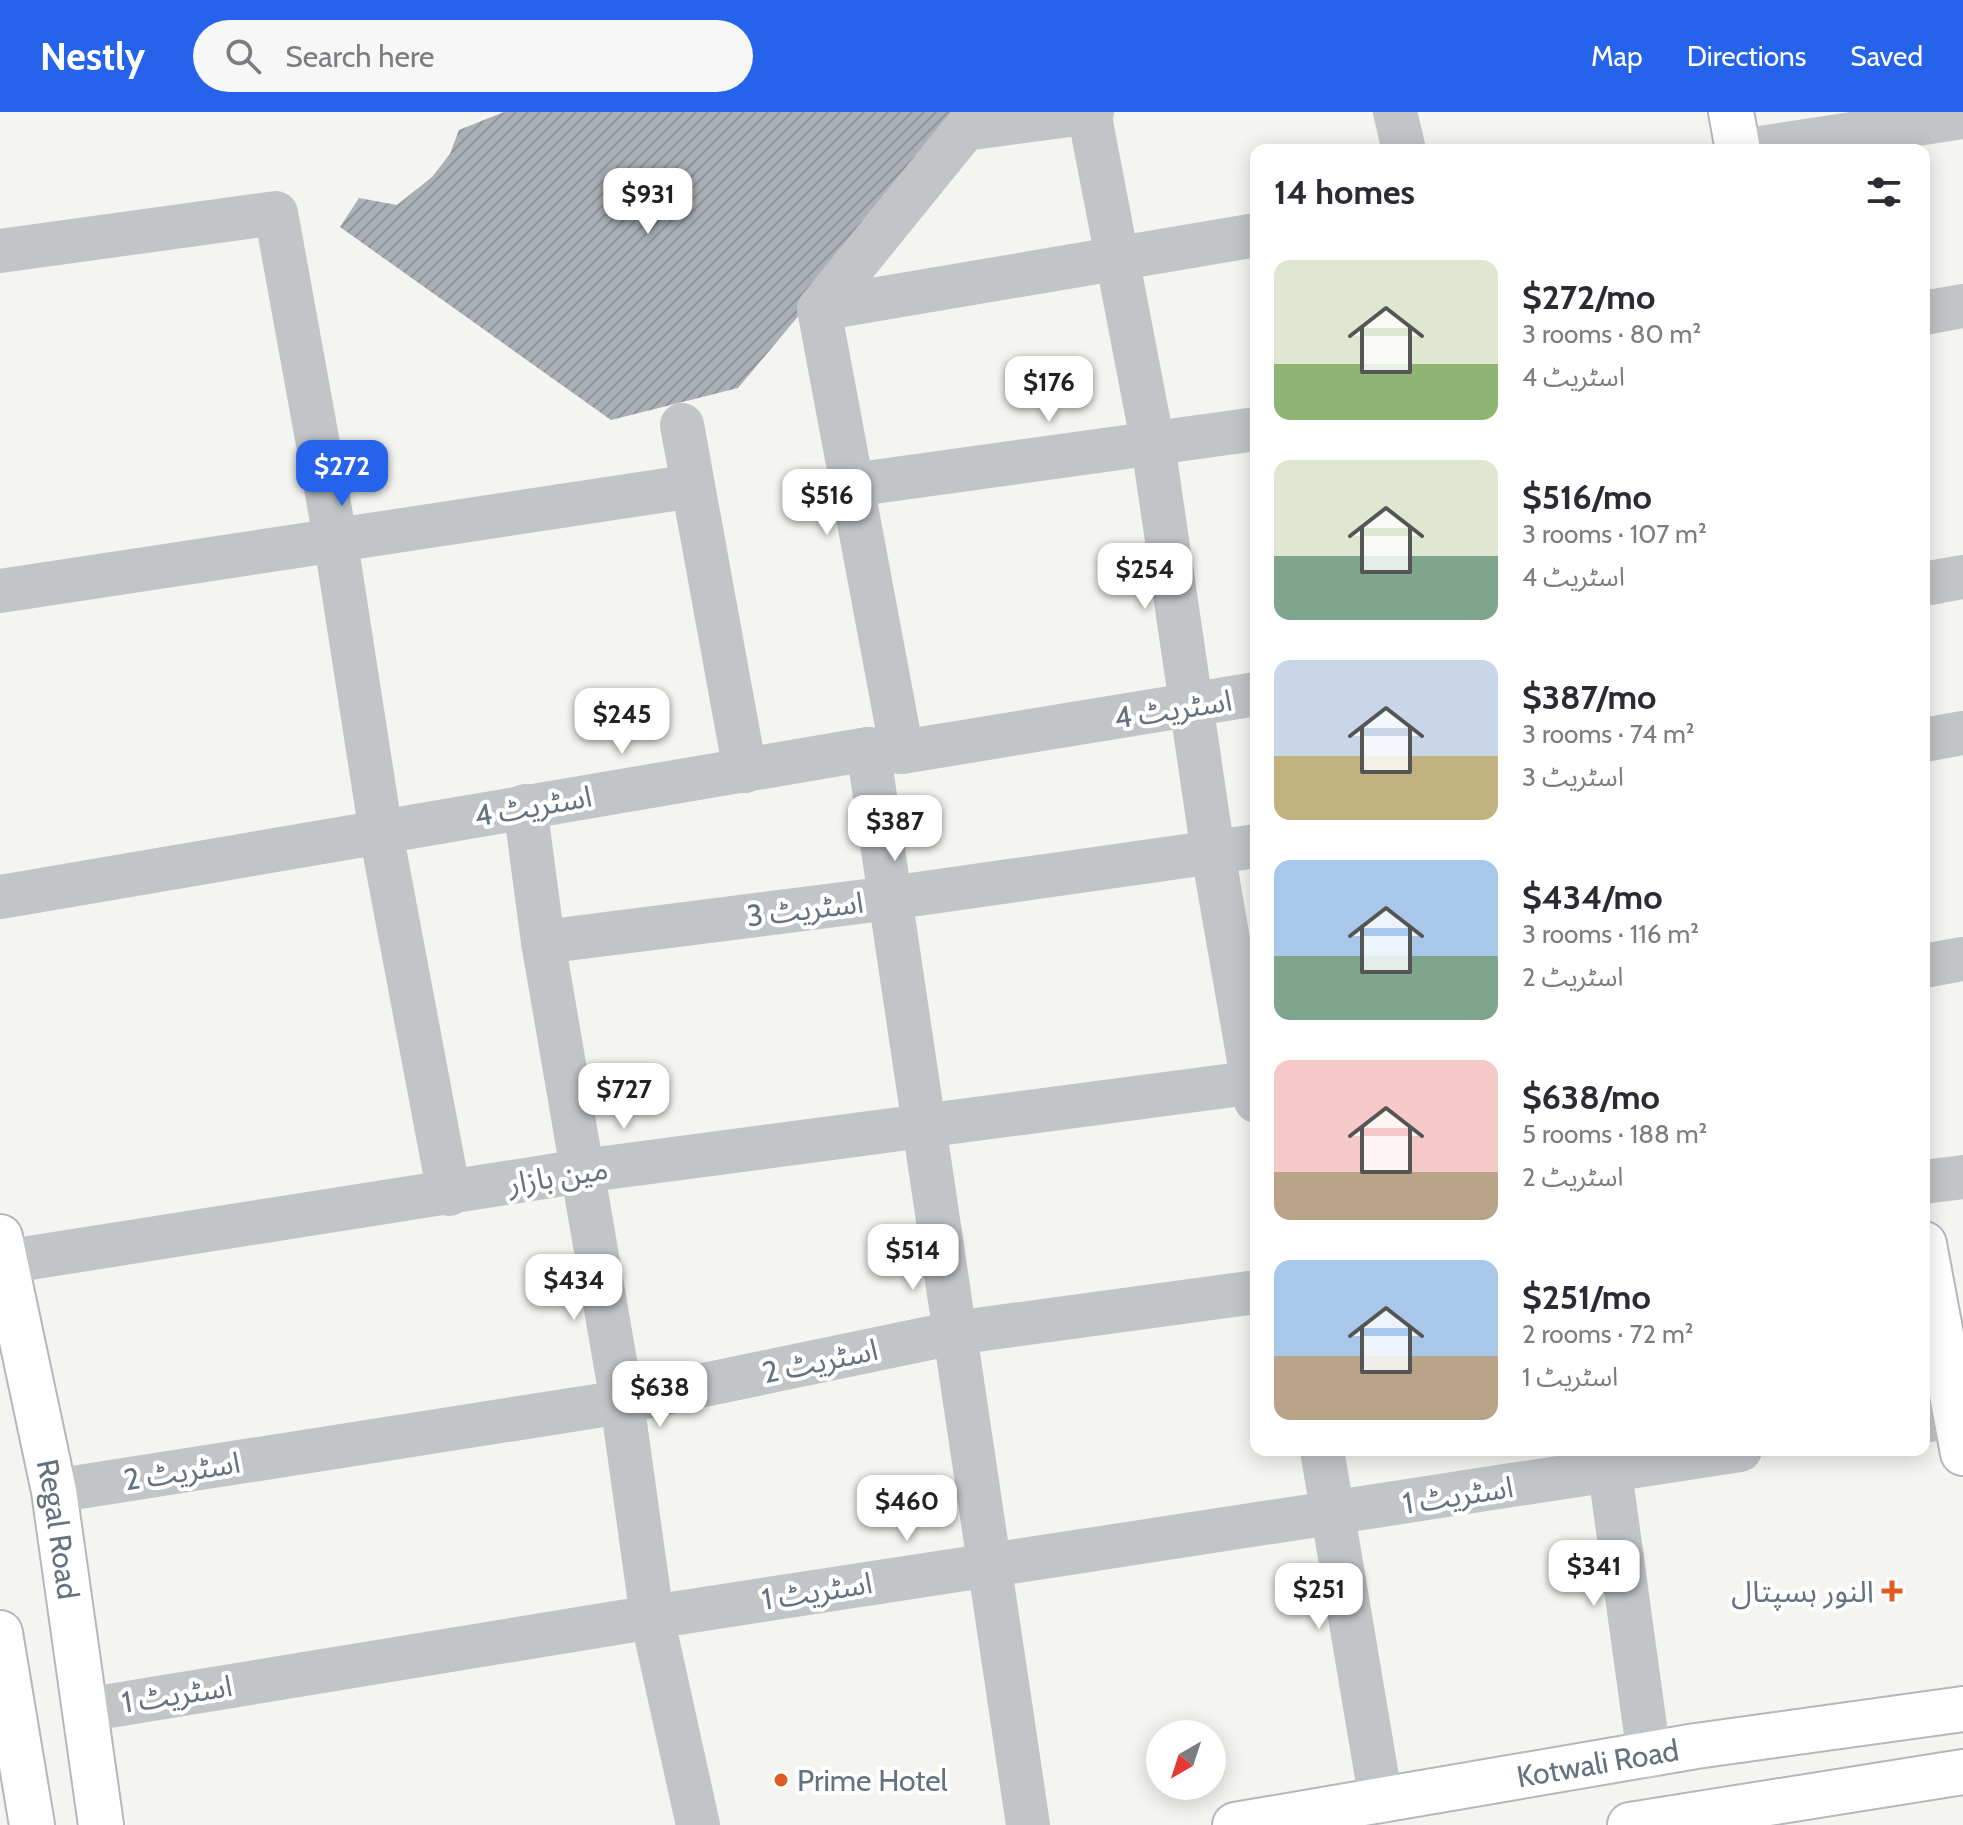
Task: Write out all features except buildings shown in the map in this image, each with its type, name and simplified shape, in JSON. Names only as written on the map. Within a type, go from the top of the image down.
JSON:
[{"type":"main road","points":[[1731,112],[1737,144]]},
{"type":"main road","name":"Regal Road","points":[[2,1250],[54,1491],[101,1825]]},
{"type":"main road","points":[[1930,1284],[1951,1426]]},
{"type":"main road","points":[[0,1633],[32,1825]]},
{"type":"main road","name":"Kotwali Road","points":[[1235,1825],[1696,1746],[1963,1709]]},
{"type":"main road","points":[[1630,1825],[1963,1772]]},
{"type":"street","points":[[1028,1825],[890,898],[885,750],[852,485],[819,309],[965,129],[1090,112],[1153,445],[1213,853],[1250,1060]]},
{"type":"street","points":[[1395,112],[1403,144]]},
{"type":"street","points":[[1786,144],[1963,117]]},
{"type":"street","points":[[0,251],[276,213],[336,543],[381,833],[449,1194]]},
{"type":"street","points":[[819,309],[1250,236]]},
{"type":"street","points":[[1930,312],[1963,306]]},
{"type":"street","points":[[682,425],[745,771]]},
{"type":"street","points":[[852,485],[1250,430]]},
{"type":"street","points":[[0,591],[336,543],[693,486]]},
{"type":"street","points":[[1930,583],[1963,577]]},
{"type":"street","name":"اسٹریٹ 4","points":[[0,897],[525,806],[1250,695]]},
{"type":"street","points":[[1930,739],[1963,733]]},
{"type":"street","points":[[525,806],[543,942],[622,1402],[652,1617],[698,1825]]},
{"type":"street","name":"اسٹریٹ 3","points":[[543,942],[890,898],[1250,847]]},
{"type":"street","points":[[1930,965],[1963,959]]},
{"type":"street","name":"مین بازار","points":[[2,1250],[449,1194],[582,1171],[923,1126],[1250,1089]]},
{"type":"street","points":[[1930,1181],[1963,1177]]},
{"type":"street","name":"اسٹریٹ 2","points":[[54,1491],[622,1402],[954,1333],[1250,1293]]},
{"type":"street","points":[[1323,1456],[1381,1801]]},
{"type":"street","name":"اسٹریٹ 1","points":[[85,1710],[652,1617],[1335,1514],[1608,1460],[1661,1456]]},
{"type":"street","points":[[1608,1460],[1649,1756]]},
{"type":"place","name":"النور ہسپتال","points":[[1892,1591]]},
{"type":"place","name":"Prime Hotel","points":[[781,1780]]}]
